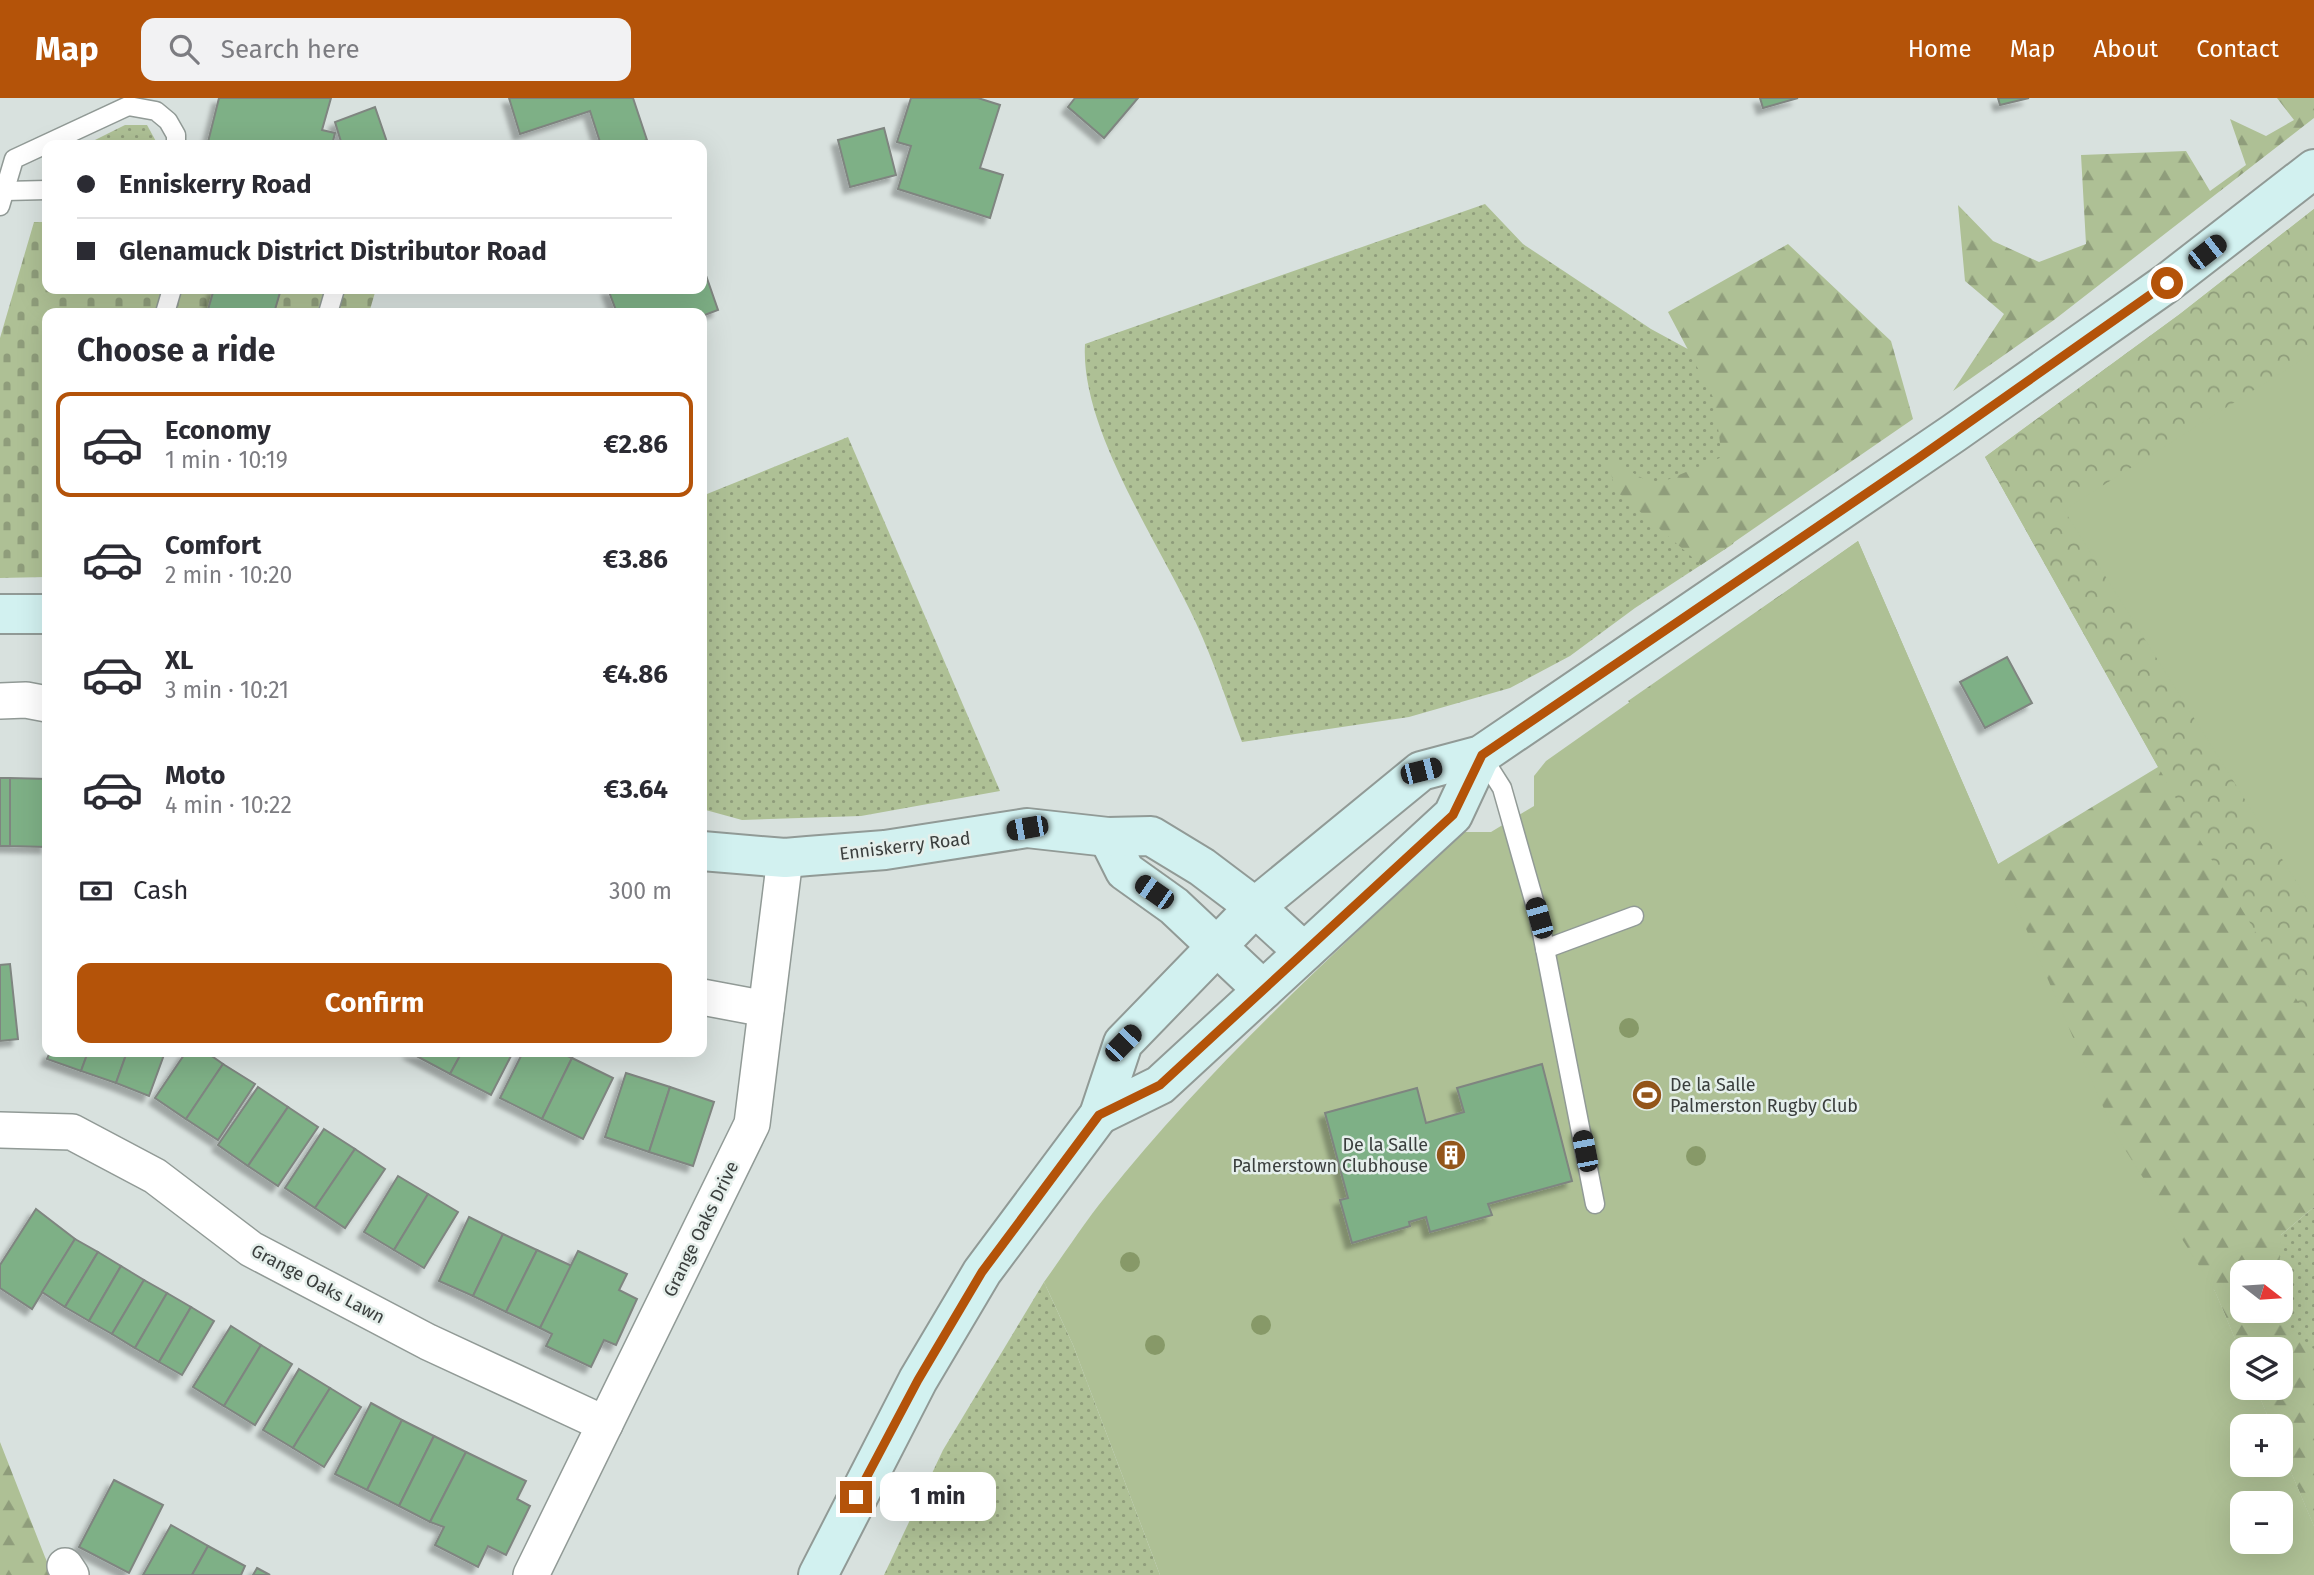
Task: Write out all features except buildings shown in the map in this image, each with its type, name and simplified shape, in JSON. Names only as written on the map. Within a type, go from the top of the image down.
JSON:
[{"type":"main road","points":[[818,1575],[918,1380],[982,1272],[1099,1115],[1123,1043],[1255,907],[1421,771],[1482,755],[1988,409],[2167,283],[2314,169]]},
{"type":"main road","points":[[0,614],[42,614]]},
{"type":"main road","points":[[1099,1115],[1160,1085],[1453,815],[1482,755]]},
{"type":"main road","name":"Enniskerry Road","points":[[707,851],[785,858],[885,850],[1027,828],[1108,837],[1151,836],[1202,867],[1255,907],[1304,952]]},
{"type":"main road","points":[[1108,837],[1125,871],[1174,906],[1263,990]]},
{"type":"street","points":[[0,701],[26,700],[42,703]]},
{"type":"street","name":"Grange Oaks Drive","points":[[531,1575],[752,1124],[785,858]]},
{"type":"street","points":[[707,998],[766,1009]]},
{"type":"street","name":"Grange Oaks Lawn","points":[[0,1130],[72,1132],[155,1176],[251,1249],[428,1342],[606,1424]]},
{"type":"lane","points":[[56,140],[128,106],[156,111],[168,121],[176,140]]},
{"type":"lane","points":[[42,146],[15,159],[2,198],[42,191]]},
{"type":"lane","points":[[1482,755],[1502,788],[1545,949],[1595,1204]]},
{"type":"lane","points":[[1545,949],[1634,916]]},
{"type":"green space","points":[[2277,98],[2314,98],[2314,118],[2054,320],[1953,391],[2004,314],[1965,281],[1958,205],[1993,241],[2039,262],[2086,244],[2081,155],[2186,151],[2210,191],[2246,165],[2230,119],[2266,136],[2294,120]]},
{"type":"green space","points":[[125,125],[147,125],[155,140],[95,140]]},
{"type":"green space","points":[[1485,204],[1523,244],[1651,329],[1785,402],[1733,544],[1635,608],[1570,656],[1510,688],[1409,717],[1242,742],[1196,623],[1108,449],[1095,413],[1087,377],[1085,344]]},
{"type":"green space","points":[[2314,209],[2314,1207],[2281,1235],[2280,1260],[2230,1260],[2230,1323],[2284,1323],[2314,1349],[2314,1526],[2293,1477],[2293,1414],[2267,1414],[2261,1400],[2293,1400],[2293,1337],[2234,1337],[2215,1291],[1628,701],[1858,541],[1998,864],[2158,767],[1985,457],[2180,314]]},
{"type":"green space","points":[[2314,209],[2314,1028],[2193,829],[1985,457],[2180,314]]},
{"type":"green space","points":[[34,222],[42,222],[42,294],[375,294],[370,308],[42,308],[42,577],[0,578],[0,338]]},
{"type":"green space","points":[[1788,244],[1891,341],[1913,419],[1701,565],[1614,489],[1609,460],[1655,485],[1722,457],[1714,399],[1668,312]]},
{"type":"green space","points":[[2314,352],[2314,910],[2064,510]]},
{"type":"green space","points":[[848,437],[1000,791],[861,816],[742,820],[707,810],[707,494]]},
{"type":"green space","name":"De la Salle Palmerston Rugby Club","points":[[1858,541],[2114,1132],[2215,1291],[2234,1337],[2230,1337],[2230,1400],[2261,1400],[2267,1414],[2230,1414],[2230,1477],[2293,1477],[2314,1526],[2314,1575],[1160,1575],[1073,1345],[1044,1282],[1106,1196],[1189,1099],[1233,1053],[1324,963],[1464,832],[1491,832],[1534,806],[1534,776],[1546,761]]},
{"type":"green space","points":[[2314,1207],[2314,1526],[2293,1477],[2293,1414],[2267,1414],[2261,1400],[2293,1400],[2293,1337],[2234,1337],[2215,1291],[2230,1278],[2230,1323],[2293,1323],[2293,1260],[2252,1260]]},
{"type":"green space","points":[[1044,1282],[1073,1345],[1160,1575],[884,1575],[943,1450]]},
{"type":"green space","points":[[0,1442],[45,1557],[53,1575],[0,1575]]},
{"type":"place","name":"De la Salle Palmerston Rugby Club","points":[[1647,1095]]},
{"type":"place","name":"De la Salle Palmerstown Clubhouse","points":[[1451,1155]]},
{"type":"route","points":[[856,1497],[918,1380],[982,1272],[1099,1115],[1160,1085],[1453,815],[1482,755],[1917,459],[2167,283]]}]
